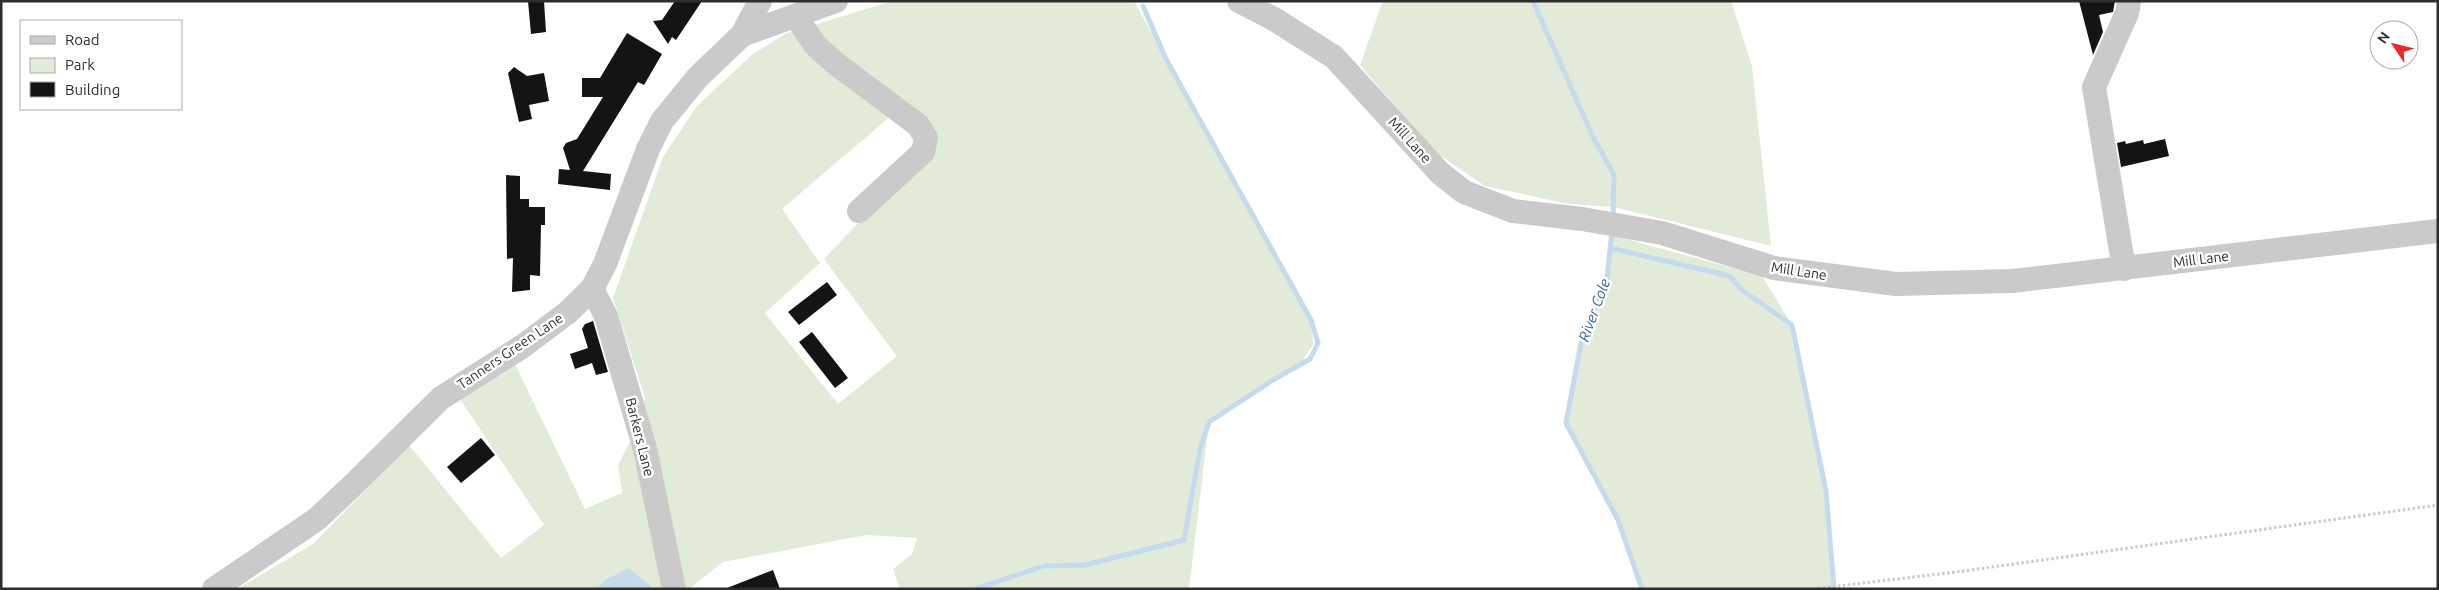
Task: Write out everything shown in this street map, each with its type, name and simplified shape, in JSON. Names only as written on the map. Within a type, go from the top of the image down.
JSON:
[{"type":"street","name":"Tanners Green Lane","points":[[214,589],[316,518],[353,485],[441,398],[523,346],[567,313],[592,289],[605,264],[648,149],[662,121],[698,77],[742,35],[760,1]]},
{"type":"street","points":[[742,35],[836,1]]},
{"type":"street","name":"Mill Lane","points":[[1239,1],[1274,19],[1334,57],[1440,173],[1464,192],[1513,211],[1662,233],[1774,268],[1896,284],[2012,281],[2438,231]]},
{"type":"street","points":[[2124,268],[2094,87],[2127,13],[2129,1]]},
{"type":"street","points":[[796,17],[816,46],[834,63],[918,125],[926,138],[923,152],[859,211]]},
{"type":"street","name":"Barkers Lane","points":[[592,289],[606,316],[645,449],[674,589]]},
{"type":"path","points":[[1813,589],[1956,572],[2438,505]]},
{"type":"green space","points":[[892,1],[1134,1],[1311,320],[1313,345],[1302,361],[1209,422],[1189,589],[900,589],[893,569],[912,554],[917,538],[866,535],[723,562],[689,589],[237,589],[313,544],[409,445],[501,558],[544,525],[460,399],[514,362],[585,509],[622,493],[618,465],[635,432],[645,398],[613,298],[663,157],[697,106],[753,54],[785,34]],"holes":[[[892,115],[931,147],[824,259],[897,356],[838,404],[765,313],[820,263],[782,209]]]},
{"type":"green space","points":[[1383,1],[1731,1],[1752,66],[1771,246],[1614,207],[1569,204],[1485,186],[1432,150],[1360,65]]},
{"type":"green space","points":[[1611,235],[1762,276],[1792,325],[1826,491],[1834,589],[1642,589],[1618,520],[1566,423],[1581,343],[1607,279]]},
{"type":"water","points":[[629,568],[654,589],[596,589],[607,579]]},
{"type":"building","points":[[528,1],[544,1],[546,32],[531,34]]},
{"type":"building","points":[[675,1],[702,1],[676,40],[672,37],[668,44],[653,21],[662,20]]},
{"type":"building","points":[[2079,1],[2115,1],[2113,12],[2099,15],[2103,32],[2093,55]]},
{"type":"building","points":[[627,33],[662,54],[644,85],[638,82],[583,171],[611,174],[610,190],[558,184],[559,169],[570,170],[563,148],[566,143],[577,139],[603,97],[582,97],[582,78],[600,78]]},
{"type":"building","points":[[514,67],[527,76],[544,73],[549,101],[529,105],[532,119],[519,122],[508,73]]},
{"type":"building","points":[[2165,139],[2169,156],[2121,167],[2117,143],[2125,141],[2126,144],[2143,140],[2144,144]]},
{"type":"building","points":[[506,175],[520,176],[520,199],[529,199],[529,207],[545,207],[545,225],[541,225],[540,276],[530,275],[530,290],[512,292],[513,258],[507,259]]},
{"type":"building","points":[[827,282],[837,295],[799,325],[788,312]]},
{"type":"building","points":[[593,321],[608,372],[596,375],[592,363],[575,369],[570,354],[588,348],[582,329],[585,324]]},
{"type":"building","points":[[812,332],[848,378],[835,388],[799,342]]},
{"type":"building","points":[[481,438],[495,455],[461,483],[447,467]]},
{"type":"building","points":[[773,570],[780,589],[727,588]]},
{"type":"waterway","name":"River Cole","points":[[1533,1],[1592,135],[1614,175],[1613,218]]},
{"type":"waterway","points":[[975,589],[1044,566],[1085,565],[1184,540],[1200,449],[1209,422],[1273,380],[1310,359],[1318,343],[1311,320],[1166,59],[1143,6]]},
{"type":"waterway","name":"River Cole","points":[[1612,231],[1607,279],[1581,343],[1566,423],[1618,520],[1642,589]]},
{"type":"waterway","points":[[1610,248],[1730,276],[1742,290],[1792,325],[1826,491],[1834,589]]}]
